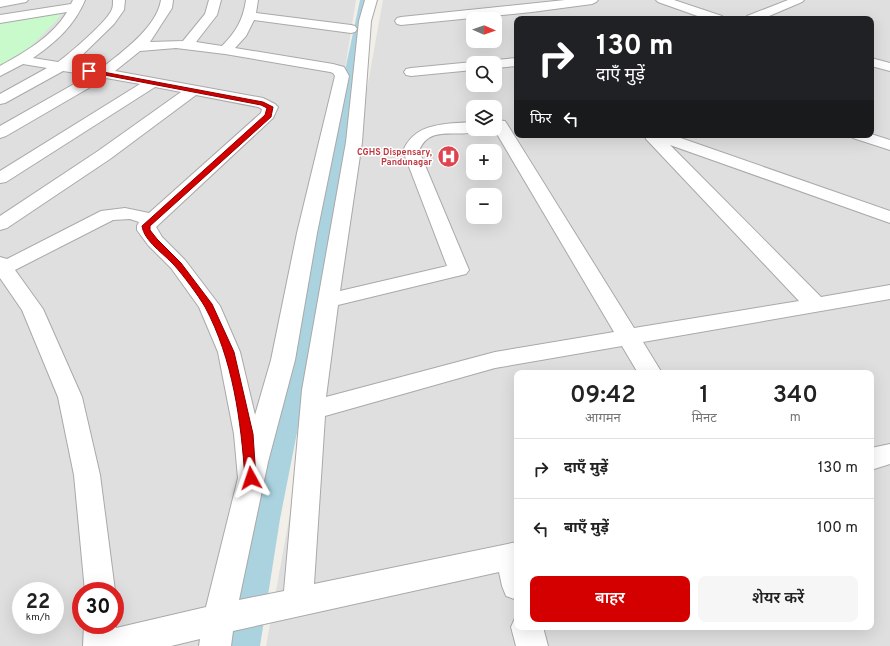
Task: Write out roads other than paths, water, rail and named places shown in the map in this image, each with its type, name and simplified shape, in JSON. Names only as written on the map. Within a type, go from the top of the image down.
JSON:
[{"type":"street","points":[[0,3],[22,0]]},
{"type":"street","points":[[0,100],[61,66],[72,58],[110,21],[118,10],[119,0]]},
{"type":"street","points":[[0,133],[103,73],[143,42],[166,8],[167,0]]},
{"type":"street","points":[[187,45],[211,15],[215,0]]},
{"type":"street","points":[[226,50],[246,27],[250,16],[252,0]]},
{"type":"street","points":[[298,602],[314,390],[354,142],[365,21],[371,0]]},
{"type":"street","points":[[401,20],[532,8],[592,0]]},
{"type":"street","points":[[662,0],[709,16]]},
{"type":"street","points":[[758,16],[798,0]]},
{"type":"street","points":[[0,19],[78,4]]},
{"type":"street","points":[[0,72],[41,47],[54,36],[67,22],[78,4]]},
{"type":"street","points":[[349,42],[354,14]]},
{"type":"street","points":[[250,16],[351,29]]},
{"type":"street","points":[[136,47],[176,44],[187,45],[226,50],[339,70],[344,69],[309,225],[283,360],[251,478],[222,627]]},
{"type":"street","points":[[21,60],[103,73],[263,104],[270,107],[271,111],[268,115],[150,220],[146,226],[146,230],[178,264],[209,306],[229,352],[247,434],[251,478]]},
{"type":"street","points":[[502,63],[514,62]]},
{"type":"street","points":[[874,63],[890,67]]},
{"type":"street","points":[[411,72],[466,67]]},
{"type":"street","points":[[0,178],[152,83]]},
{"type":"street","points":[[0,224],[104,155],[193,90]]},
{"type":"street","points":[[504,123],[627,337],[648,370]]},
{"type":"street","points":[[328,301],[459,270],[411,151],[412,143],[419,136],[432,132],[466,128]]},
{"type":"street","points":[[654,138],[815,304]]},
{"type":"street","points":[[665,138],[890,218]]},
{"type":"street","points":[[868,138],[890,145]]},
{"type":"street","points":[[99,582],[87,474],[70,397],[32,309],[2,265],[108,216],[134,213],[150,220]]},
{"type":"street","points":[[312,410],[495,360],[890,292]]},
{"type":"street","points":[[874,458],[890,454]]},
{"type":"street","points":[[108,646],[222,627],[298,602],[513,556]]},
{"type":"street","points":[[528,630],[532,646]]},
{"type":"street","points":[[99,646],[100,634]]},
{"type":"waterway","points":[[244,646],[266,519],[313,295],[340,132],[366,0]]},
{"type":"place","name":"CGHS Dispensary, Pandunagar","points":[[448,157]]}]
